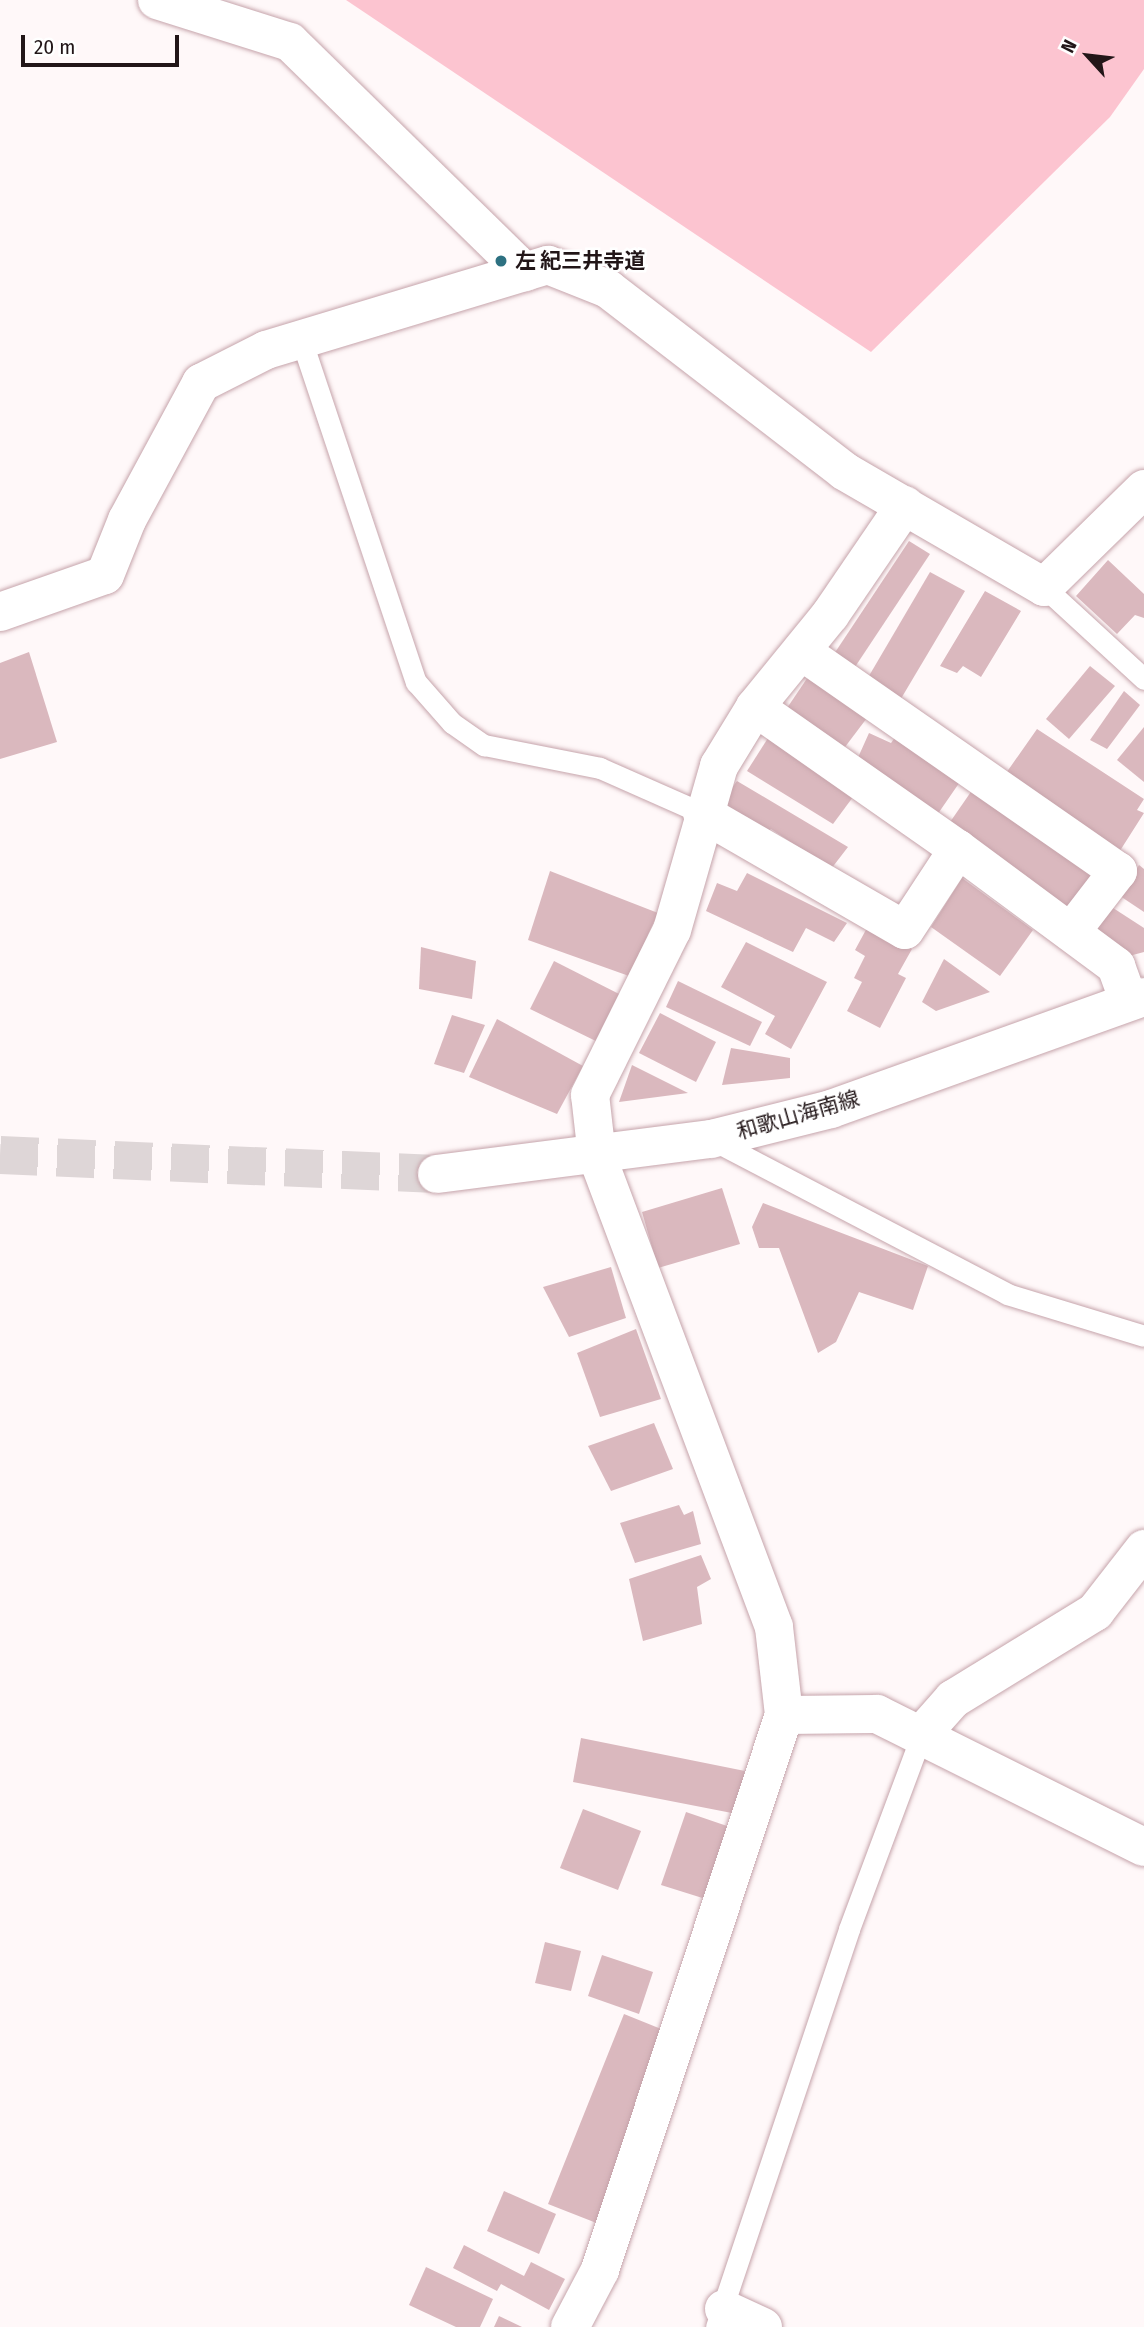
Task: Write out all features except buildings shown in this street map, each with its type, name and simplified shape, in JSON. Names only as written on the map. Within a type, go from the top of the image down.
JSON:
[{"type":"street","points":[[157,0],[290,42],[525,272]]},
{"type":"street","points":[[0,612],[105,575],[127,520],[201,383],[266,349],[548,265],[608,289],[844,471],[1044,587],[1144,489]]},
{"type":"street","points":[[570,2327],[600,2270],[784,1715],[774,1627],[597,1156],[590,1095],[672,930],[702,813],[719,766],[755,708],[801,651],[905,505]]},
{"type":"street","points":[[801,651],[1118,871],[1070,932]]},
{"type":"street","points":[[755,708],[958,849],[1116,966],[1136,999]]},
{"type":"street","points":[[702,813],[905,930],[958,849]]},
{"type":"street","name":"和歌山海南線","points":[[437,1174],[597,1156],[711,1139],[831,1109],[1136,999]]},
{"type":"street","points":[[922,1734],[953,1699],[1095,1612],[1144,1549]]},
{"type":"street","points":[[784,1715],[877,1714],[922,1734],[1144,1847]]},
{"type":"street","points":[[720,2318],[763,2327]]},
{"type":"lane","points":[[301,339],[416,682],[452,723],[484,745],[600,768],[702,813]]},
{"type":"lane","points":[[1044,587],[1144,679]]},
{"type":"lane","points":[[711,1139],[1007,1294],[1144,1336]]},
{"type":"lane","points":[[720,2318],[849,1929],[922,1734]]},
{"type":"shaded area","points":[[346,0],[1144,0],[1144,69],[1110,117],[871,352]]},
{"type":"tunnel","points":[[0,1155],[437,1174]]},
{"type":"place","name":"左 紀三井寺道","points":[[501,261]]}]
